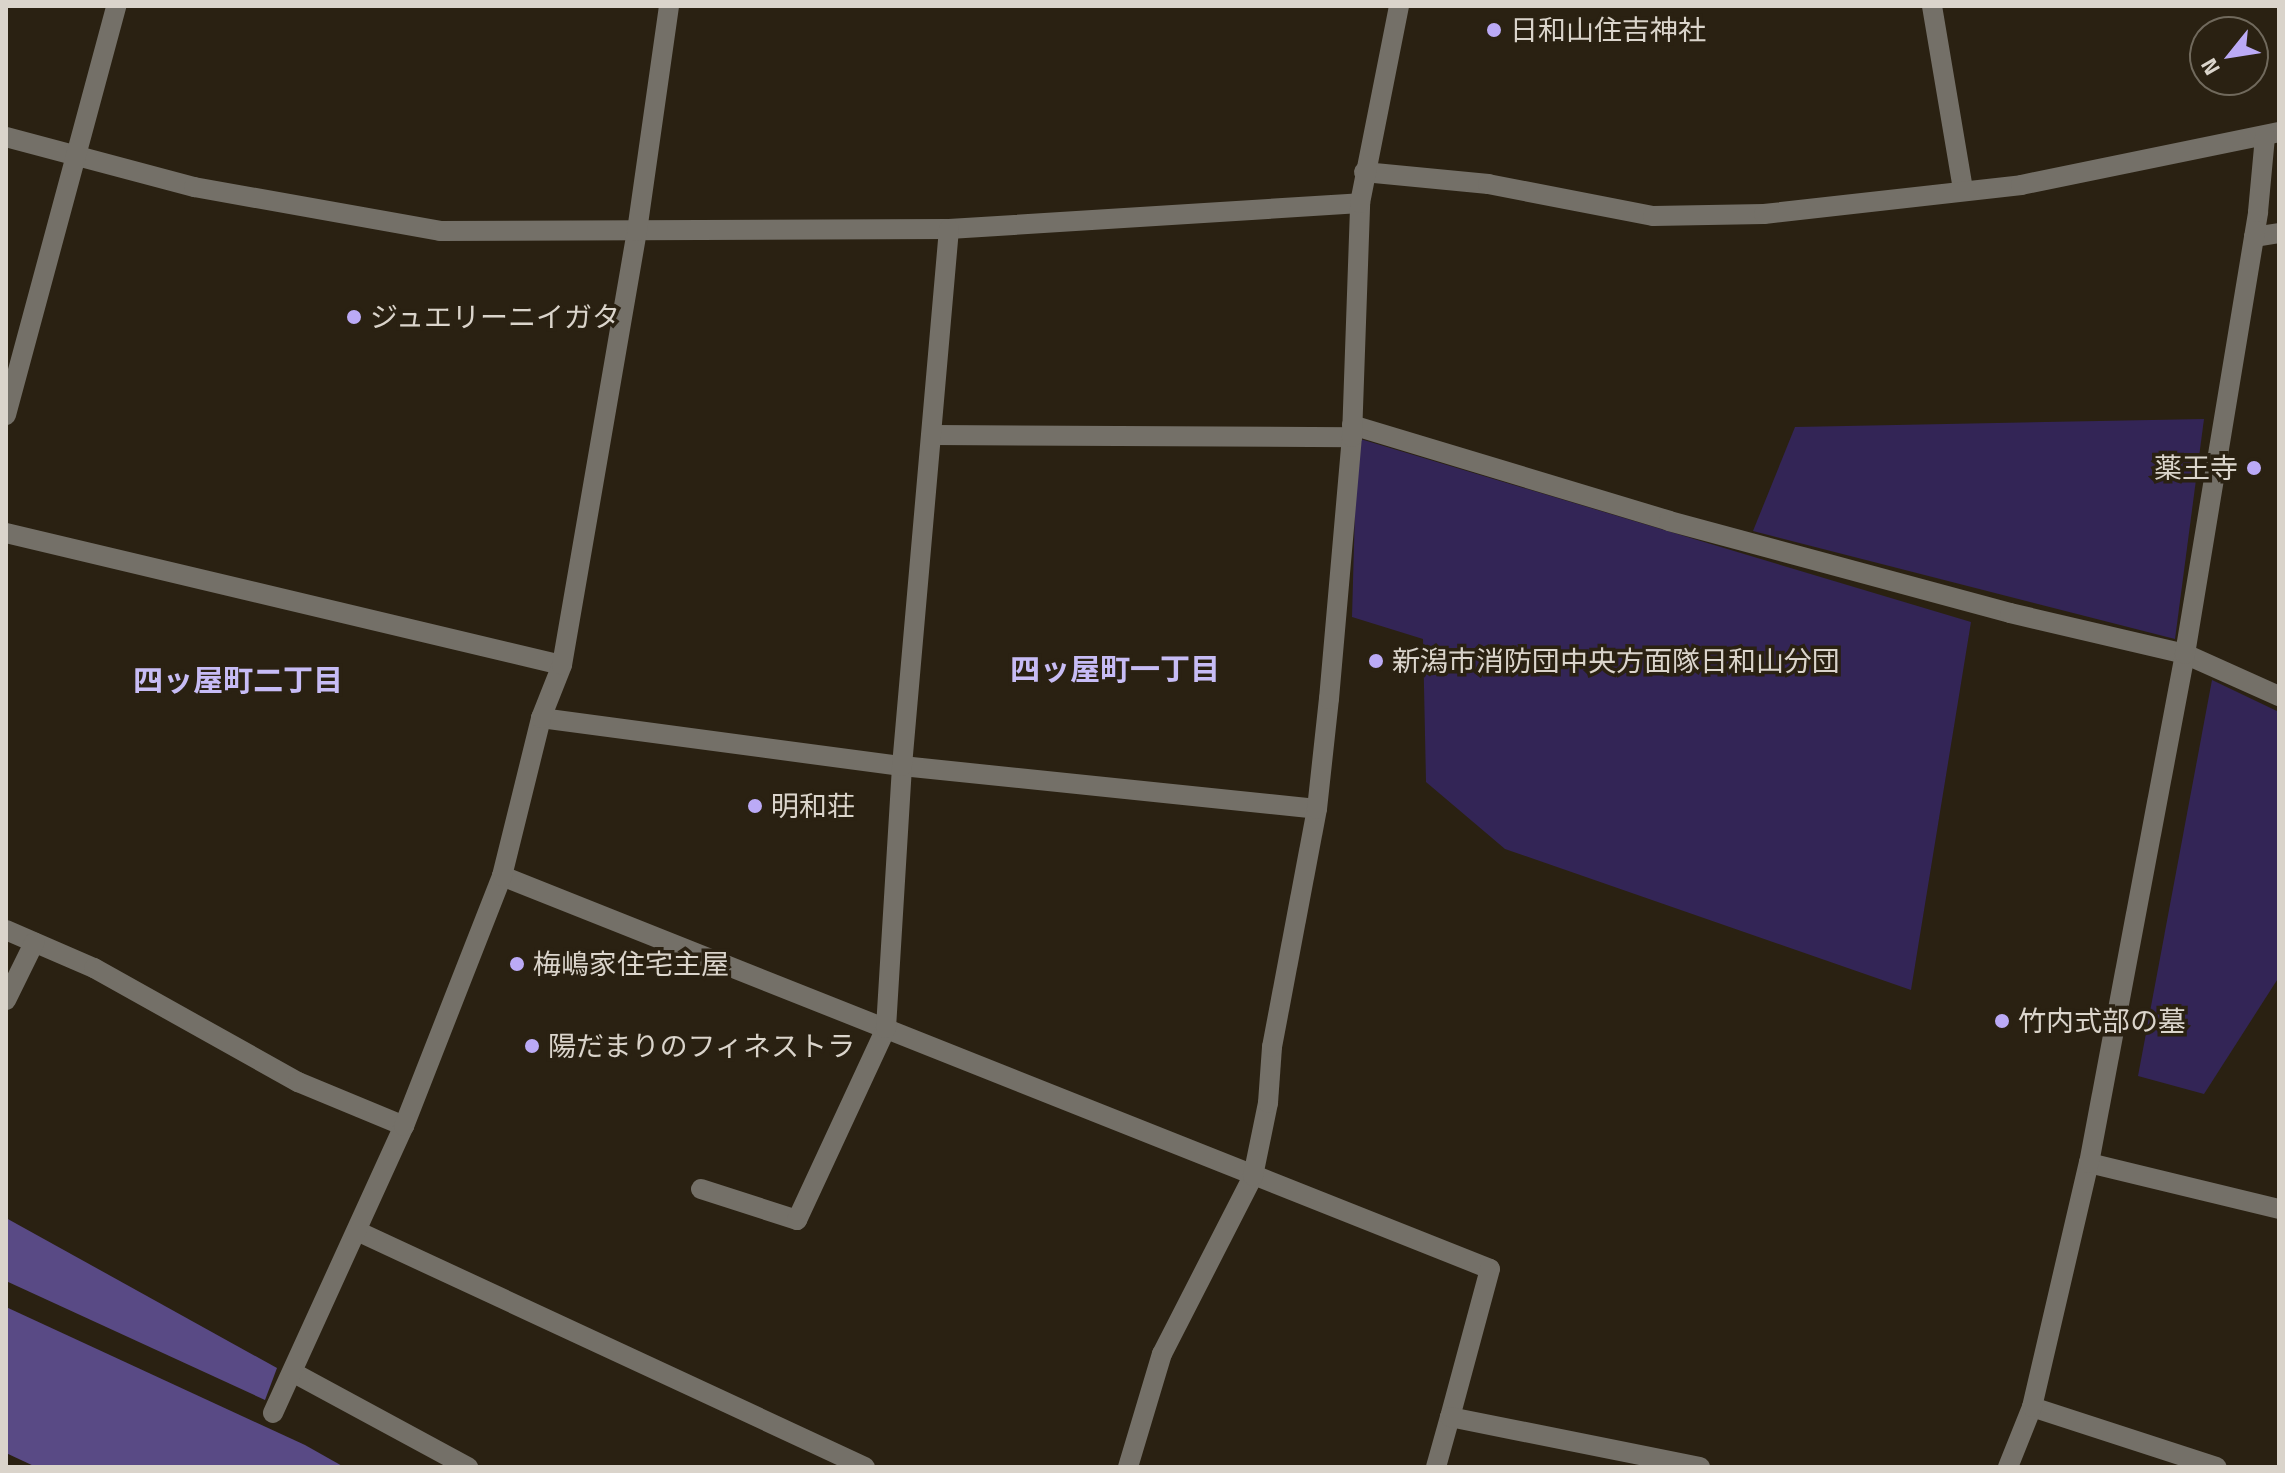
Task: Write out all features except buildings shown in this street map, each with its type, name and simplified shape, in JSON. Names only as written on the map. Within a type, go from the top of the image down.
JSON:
[{"type":"street","points":[[6,415],[116,6]]},
{"type":"street","points":[[273,1413],[294,1373],[404,1126],[502,876],[541,718],[562,665],[637,231],[669,6]]},
{"type":"street","points":[[1128,1467],[1162,1354],[1253,1176],[1317,809],[1352,431],[1360,203],[1399,6]]},
{"type":"street","points":[[1932,6],[1963,190]]},
{"type":"street","points":[[1364,172],[1488,184],[1653,216],[1764,214],[2082,175],[2272,134],[2185,654],[2089,1163],[2032,1407],[2008,1467]]},
{"type":"street","points":[[6,137],[194,187],[440,231],[949,229],[1360,203]]},
{"type":"street","points":[[701,1189],[797,1220],[886,1028],[902,766],[934,435],[949,229]]},
{"type":"street","points":[[2254,237],[2279,233]]},
{"type":"street","points":[[934,435],[1352,431],[2010,613],[2185,654],[2279,696]]},
{"type":"street","points":[[6,533],[562,665]]},
{"type":"street","points":[[541,718],[902,766],[1317,809]]},
{"type":"street","points":[[502,876],[1490,1269],[1436,1467]]},
{"type":"street","points":[[6,930],[94,968],[298,1082],[404,1126]]},
{"type":"street","points":[[6,1000],[34,943]]},
{"type":"street","points":[[2089,1163],[2279,1209]]},
{"type":"street","points":[[357,1231],[865,1467]]},
{"type":"street","points":[[294,1373],[468,1467]]},
{"type":"street","points":[[2032,1407],[2217,1467]]},
{"type":"street","points":[[1450,1417],[1700,1467]]},
{"type":"shaded area","points":[[2204,419],[2175,639],[1753,531],[1795,427]]},
{"type":"shaded area","points":[[1357,438],[1971,622],[1911,990],[1505,849],[1426,782],[1423,639],[1352,617]]},
{"type":"shaded area","points":[[2212,680],[2279,712],[2279,977],[2204,1094],[2138,1076]]},
{"type":"shaded area","points":[[6,1218],[277,1368],[265,1400],[6,1281]]},
{"type":"shaded area","points":[[6,1307],[305,1445],[344,1467],[36,1467],[6,1453]]},
{"type":"place","name":"日和山住吉神社","points":[[1494,30]]},
{"type":"place","name":"ジュエリーニイガタ","points":[[354,317]]},
{"type":"place","name":"薬王寺","points":[[2254,468]]},
{"type":"place","name":"新潟市消防団中央方面隊日和山分団","points":[[1376,661]]},
{"type":"place","name":"明和荘","points":[[755,806]]},
{"type":"place","name":"梅嶋家住宅主屋","points":[[517,964]]},
{"type":"place","name":"竹内式部の墓","points":[[2002,1021]]},
{"type":"place","name":"陽だまりのフィネストラ","points":[[532,1046]]},
{"type":"district","name":"四ッ屋町一丁目","points":[[1115,669]]},
{"type":"district","name":"四ッ屋町二丁目","points":[[238,680]]}]
